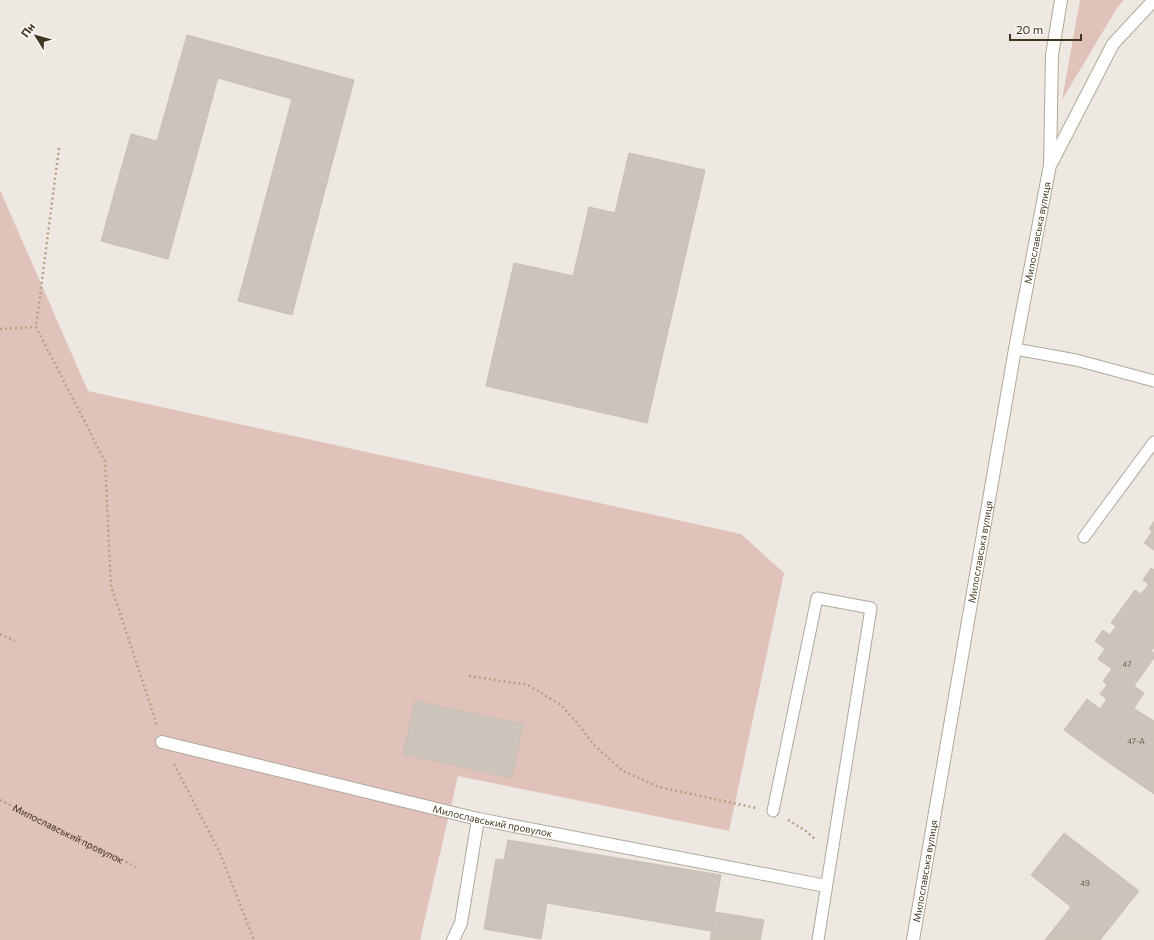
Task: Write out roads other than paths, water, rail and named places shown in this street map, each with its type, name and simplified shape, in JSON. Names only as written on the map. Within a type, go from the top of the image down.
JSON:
[{"type":"main road","name":"Милославська вулиця","points":[[913,940],[1016,349],[1050,165],[1052,55],[1061,0]]},
{"type":"main road","name":"Милославська вулиця","points":[[1050,165],[1114,44],[1154,0]]},
{"type":"main road","name":"Милославський провулок","points":[[162,742],[478,819],[826,886]]},
{"type":"main road","points":[[453,940],[461,923],[478,819]]},
{"type":"lane","points":[[1016,349],[1076,360],[1154,381]]},
{"type":"lane","points":[[1084,537],[1154,442]]},
{"type":"lane","points":[[773,811],[818,598],[871,608],[818,940]]}]
